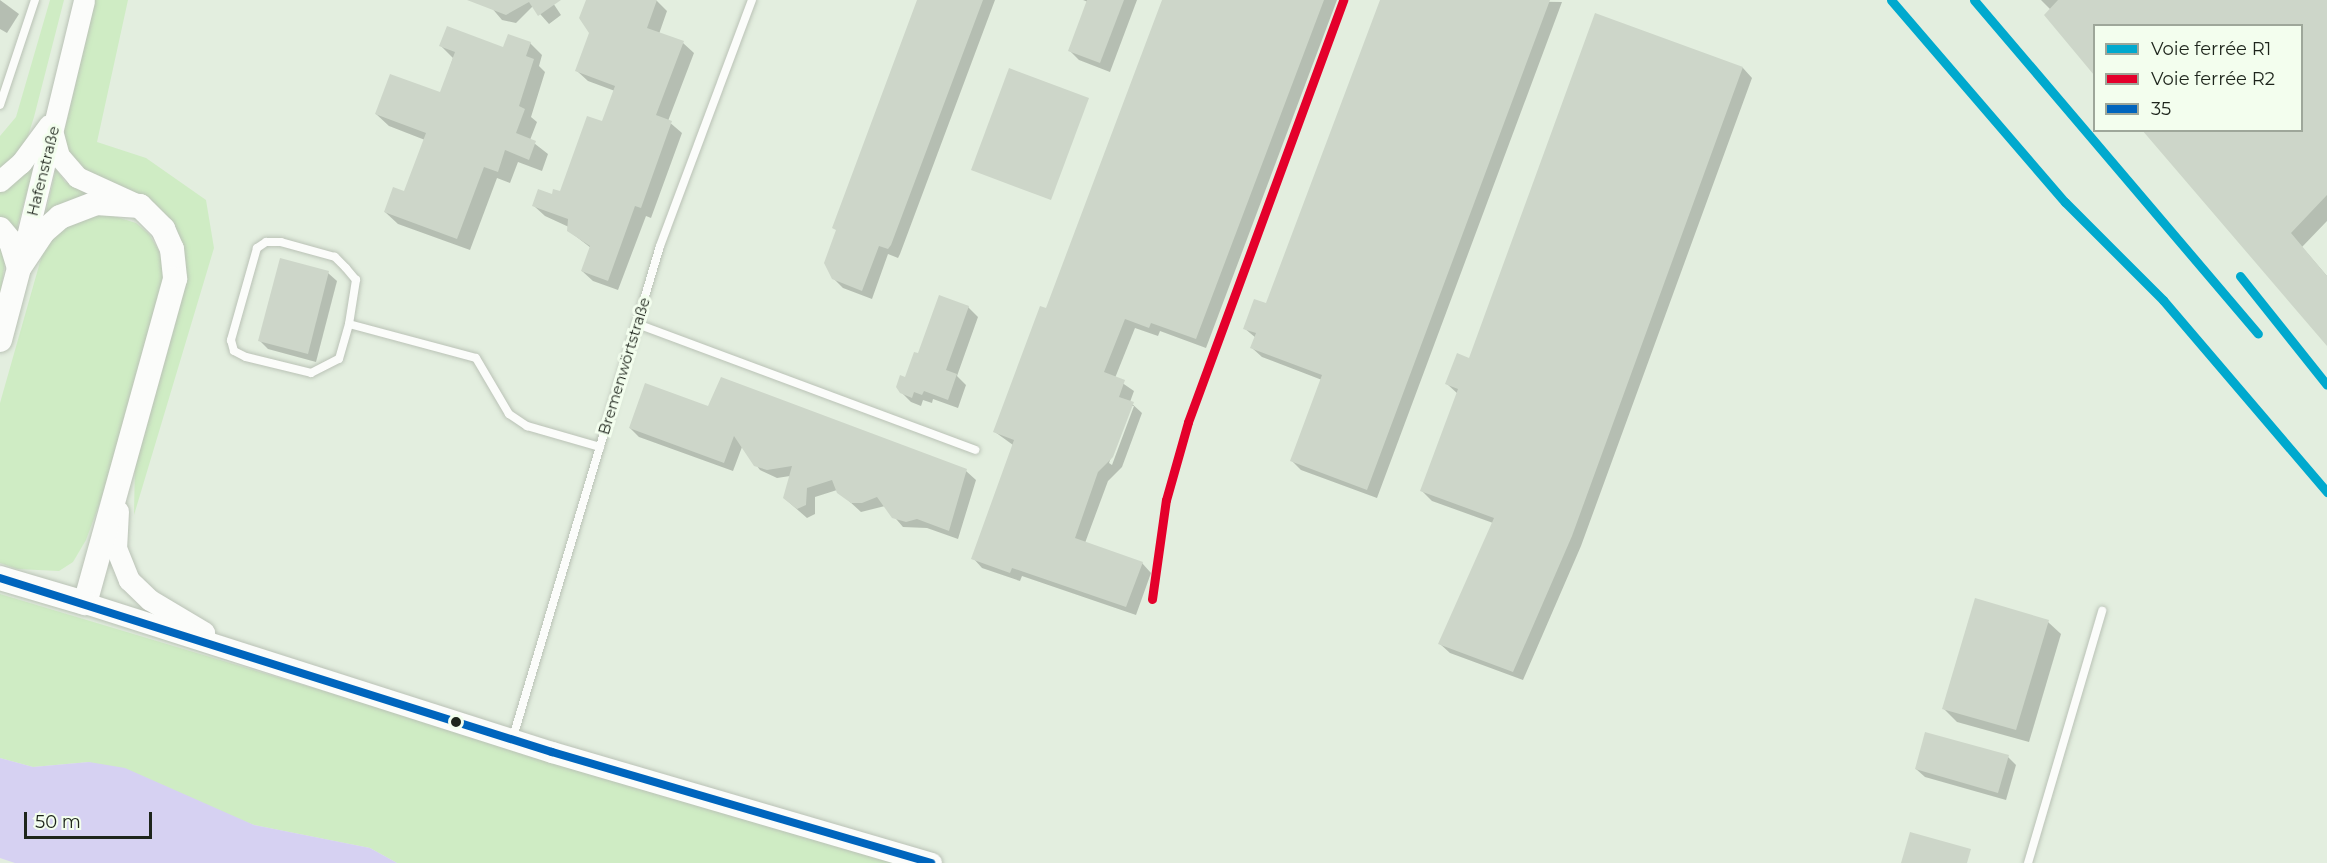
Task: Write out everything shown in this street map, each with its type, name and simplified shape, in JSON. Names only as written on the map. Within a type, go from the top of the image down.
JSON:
[{"type":"main road","points":[[0,578],[85,603],[121,483],[176,270],[168,239],[140,206],[96,203],[71,210],[43,232],[19,268]]},
{"type":"main road","points":[[0,229],[11,242],[19,268]]},
{"type":"main road","name":"Hafenstraße","points":[[0,340],[19,268]]},
{"type":"street","name":"Hafenstraße","points":[[19,268],[84,0]]},
{"type":"street","points":[[0,180],[29,154],[58,112]]},
{"type":"street","points":[[53,133],[59,156],[77,177],[140,206]]},
{"type":"street","points":[[121,483],[116,536],[121,569],[150,600],[227,647]]},
{"type":"street","points":[[85,603],[513,738],[931,863]]},
{"type":"lane","points":[[0,105],[35,0]]},
{"type":"lane","name":"Bremenwörtstraße","points":[[513,738],[673,209],[752,0]]},
{"type":"lane","points":[[266,242],[281,242],[335,257],[357,280],[349,324],[339,359],[311,373],[246,357],[234,351],[231,340],[257,248],[266,242]]},
{"type":"lane","points":[[349,324],[476,358],[509,414],[527,426],[600,447]]},
{"type":"lane","points":[[637,324],[975,450]]},
{"type":"lane","points":[[2028,863],[2102,611]]},
{"type":"green space","points":[[50,0],[64,0],[34,117],[25,145],[0,173],[0,136],[16,117]]},
{"type":"green space","points":[[95,0],[128,0],[97,142],[146,158],[206,200],[214,248],[134,515],[135,461],[182,259],[90,178],[66,150],[64,133]]},
{"type":"green space","points":[[31,165],[34,166],[15,235],[0,220],[0,192]]},
{"type":"green space","points":[[56,169],[65,182],[100,197],[43,225]]},
{"type":"green space","points":[[104,213],[136,223],[149,234],[159,251],[164,273],[162,295],[112,470],[86,540],[73,562],[59,571],[17,569],[0,563],[0,403],[42,255],[53,234],[68,223]]},
{"type":"green space","points":[[0,240],[6,254],[0,298]]},
{"type":"green space","points":[[0,594],[906,863],[397,863],[370,848],[254,825],[89,762],[33,767],[0,758]]},
{"type":"shaded area","points":[[0,758],[33,767],[89,762],[125,768],[254,825],[370,848],[397,863],[15,863],[0,858]]},
{"type":"building","points":[[467,0],[561,0],[538,16],[529,2],[506,15]]},
{"type":"building","points":[[586,0],[657,0],[647,28],[684,41],[656,115],[672,121],[641,208],[635,206],[608,281],[581,271],[590,246],[567,231],[568,219],[532,206],[538,189],[552,194],[553,189],[560,191],[587,116],[602,121],[615,86],[575,71],[589,33],[579,18]]},
{"type":"building","points":[[917,0],[983,0],[891,245],[888,249],[879,246],[862,291],[832,279],[824,263],[836,230],[832,228]]},
{"type":"building","points":[[1087,0],[1124,0],[1100,63],[1068,51]]},
{"type":"building","points":[[1162,0],[1324,0],[1196,339],[1151,323],[1149,328],[1125,319],[1104,372],[1125,380],[1119,397],[1134,402],[1113,457],[1098,472],[1075,538],[1143,562],[1126,607],[1012,568],[1010,573],[971,559],[1014,440],[993,432],[1040,306],[1046,308]]},
{"type":"building","points":[[1380,0],[1550,0],[1367,490],[1290,461],[1322,375],[1250,348],[1256,333],[1243,329],[1254,299],[1266,303]]},
{"type":"building","points":[[2058,0],[2327,0],[2327,195],[2291,233],[2327,276],[2327,346],[2144,132],[2303,132],[2303,24],[2093,24],[2093,74],[2044,15]]},
{"type":"building","points":[[1595,13],[1743,67],[1572,536],[1513,672],[1438,644],[1494,518],[1420,491],[1458,389],[1445,384],[1457,353],[1469,358]]},
{"type":"building","points":[[447,26],[503,47],[508,34],[531,42],[526,56],[534,59],[519,106],[525,109],[516,133],[536,141],[529,160],[505,150],[498,172],[484,167],[457,239],[384,212],[393,187],[404,191],[426,133],[375,114],[390,74],[440,92],[455,52],[439,46]]},
{"type":"building","points":[[1009,68],[1089,98],[1051,200],[971,170]]},
{"type":"building","points":[[280,258],[329,271],[308,354],[258,341]]},
{"type":"building","points":[[939,295],[969,306],[946,370],[957,374],[948,400],[924,391],[922,395],[914,392],[912,398],[900,393],[896,387],[900,375],[905,377],[914,352],[918,353]]},
{"type":"building","points":[[721,377],[967,469],[949,531],[917,519],[906,522],[892,518],[877,497],[862,503],[851,503],[837,493],[832,480],[807,488],[806,505],[797,509],[783,498],[792,466],[767,470],[754,466],[734,436],[724,463],[629,428],[645,383],[708,406]]},
{"type":"building","points":[[1975,598],[2049,620],[2016,730],[1942,709]]},
{"type":"building","points":[[1925,732],[2009,755],[1998,793],[1915,769]]},
{"type":"building","points":[[1910,832],[1971,849],[1967,863],[1901,863]]},
{"type":"rail line","name":"R2","points":[[1152,599],[1166,500],[1188,422],[1343,0]]},
{"type":"rail line","name":"R1","points":[[1891,0],[2065,202],[2163,300],[2327,492]]},
{"type":"rail line","name":"R1","points":[[1974,0],[2258,334]]},
{"type":"rail line","name":"R1","points":[[2240,276],[2327,385]]},
{"type":"transit line","name":"35","points":[[0,578],[552,752],[931,863]]}]
